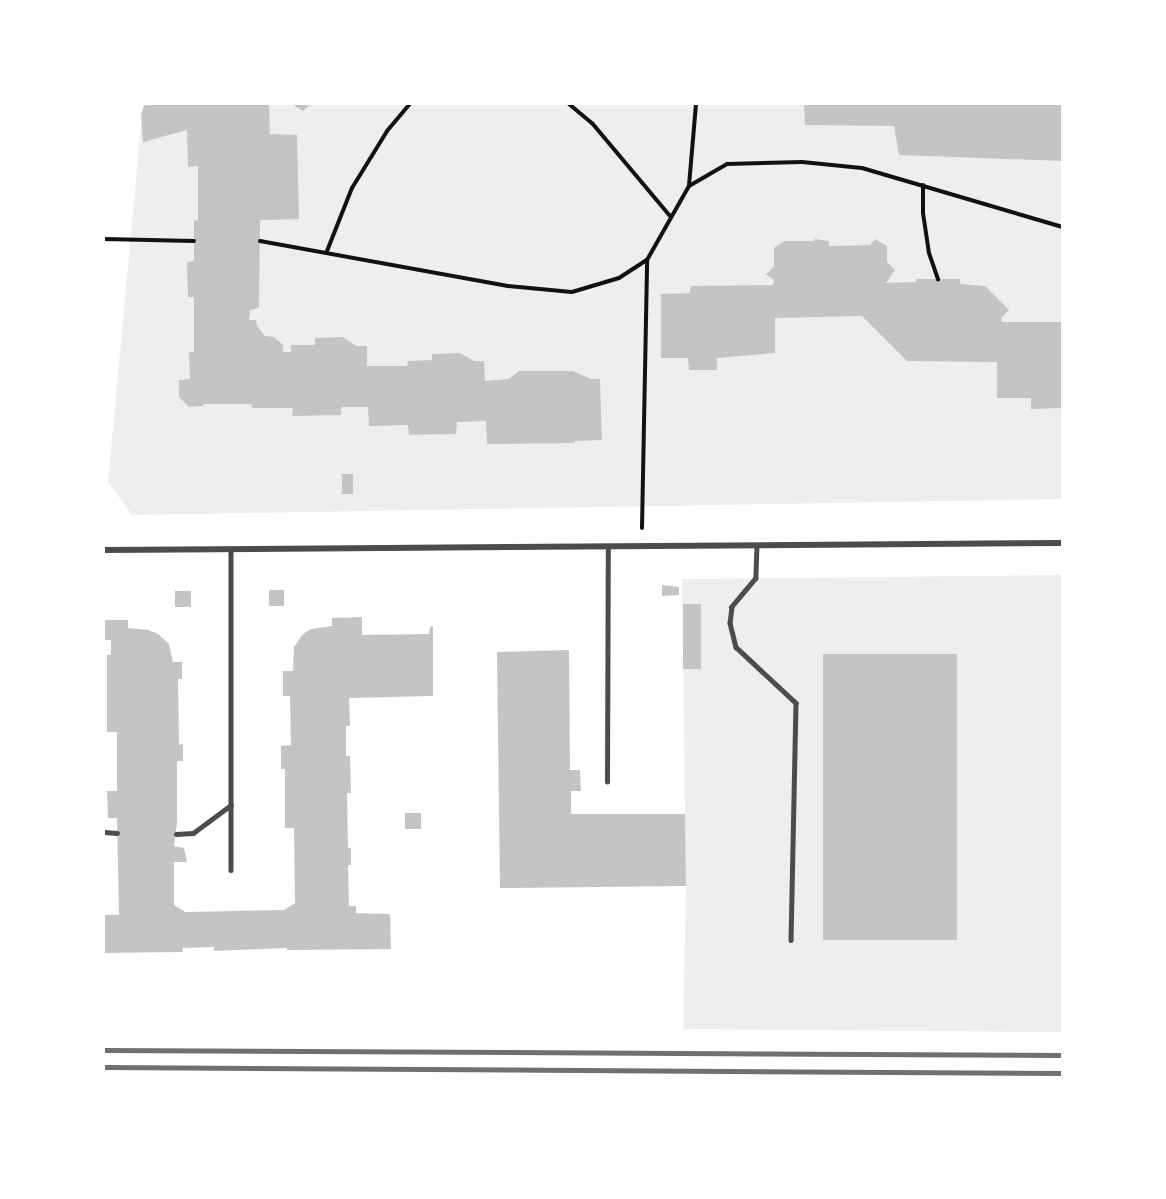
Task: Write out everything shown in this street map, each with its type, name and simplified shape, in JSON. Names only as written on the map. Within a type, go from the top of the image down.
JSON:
[{"type":"street","points":[[104,550],[1062,543]]},
{"type":"lane","points":[[757,545],[756,578],[732,607],[730,623],[736,647],[796,703],[791,940]]},
{"type":"lane","points":[[607,782],[608,547]]},
{"type":"lane","points":[[231,549],[231,870]]},
{"type":"lane","points":[[176,834],[193,833],[231,805]]},
{"type":"lane","points":[[104,832],[117,833]]},
{"type":"path","points":[[327,252],[352,188],[387,131],[410,104]]},
{"type":"path","points":[[569,104],[592,123],[670,216]]},
{"type":"path","points":[[690,186],[696,104]]},
{"type":"path","points":[[260,241],[508,285],[572,292],[619,278],[646,260],[670,216],[690,186],[727,164],[802,162],[862,168],[1062,227]]},
{"type":"path","points":[[923,185],[923,213],[929,253],[938,279]]},
{"type":"path","points":[[104,238],[194,241]]},
{"type":"path","points":[[642,546],[646,260]]},
{"type":"shaded area","points":[[143,104],[804,104],[805,125],[894,126],[899,155],[1062,161],[1062,499],[132,515],[108,482]]},
{"type":"shaded area","points":[[1062,575],[1062,1032],[683,1029],[686,886],[682,579]]},
{"type":"building","points":[[145,104],[269,104],[270,134],[297,135],[299,219],[260,220],[259,308],[250,310],[249,320],[256,320],[257,326],[265,336],[274,337],[283,345],[283,352],[291,352],[291,345],[315,345],[315,338],[343,337],[356,346],[367,346],[367,366],[407,366],[408,361],[432,360],[432,354],[460,353],[474,361],[484,361],[485,381],[509,379],[519,371],[573,371],[591,379],[600,379],[602,440],[574,441],[575,443],[487,444],[486,421],[457,422],[456,434],[409,435],[408,425],[369,426],[368,407],[341,407],[341,415],[292,416],[293,408],[252,408],[252,404],[203,404],[203,406],[189,407],[179,397],[179,380],[190,379],[189,352],[194,352],[194,297],[188,297],[187,262],[194,261],[194,221],[198,220],[198,166],[188,167],[187,130],[143,142],[141,114]]},
{"type":"building","points":[[292,104],[311,104],[303,111]]},
{"type":"building","points":[[804,104],[1062,104],[1062,161],[899,155],[894,126],[805,125]]},
{"type":"building","points":[[815,239],[829,241],[829,246],[870,245],[875,239],[887,246],[887,262],[895,270],[886,283],[916,282],[916,279],[960,279],[960,284],[985,286],[1009,310],[1001,318],[1002,322],[1062,322],[1062,408],[1031,409],[1031,398],[997,398],[997,362],[907,361],[862,316],[775,318],[775,353],[717,358],[717,370],[689,370],[688,358],[661,358],[661,294],[690,293],[690,286],[773,285],[774,280],[766,274],[774,267],[774,248],[784,241],[814,241]]},
{"type":"building","points":[[342,474],[353,474],[353,494],[342,494]]},
{"type":"building","points":[[662,585],[679,587],[679,595],[662,596]]},
{"type":"building","points":[[269,590],[284,590],[284,606],[269,606]]},
{"type":"building","points":[[175,591],[191,591],[191,607],[175,607]]},
{"type":"building","points":[[683,604],[701,604],[701,669],[683,669]]},
{"type":"building","points":[[362,617],[362,635],[429,634],[430,627],[433,626],[433,696],[349,698],[350,726],[346,726],[346,756],[350,756],[351,793],[347,793],[348,848],[351,848],[351,865],[348,865],[349,906],[356,906],[356,913],[390,914],[391,949],[287,950],[287,948],[214,951],[214,947],[182,948],[183,952],[104,953],[104,915],[119,915],[117,818],[108,818],[107,791],[117,791],[117,732],[107,732],[107,655],[111,655],[111,640],[104,640],[104,620],[128,620],[128,628],[148,630],[158,634],[169,644],[173,662],[182,662],[182,679],[178,679],[179,745],[183,744],[183,761],[177,761],[177,823],[174,846],[184,848],[187,862],[174,862],[174,905],[185,912],[284,910],[295,903],[294,828],[285,828],[285,769],[281,769],[281,746],[291,745],[290,696],[283,696],[283,671],[293,671],[294,647],[302,635],[311,629],[332,626],[332,618]]},
{"type":"building","points":[[569,650],[570,770],[580,770],[581,791],[571,791],[571,814],[685,814],[686,886],[500,888],[497,652]]},
{"type":"building","points":[[823,654],[957,654],[957,940],[823,940]]},
{"type":"building","points":[[405,813],[421,813],[421,829],[405,829]]},
{"type":"railway","points":[[104,1050],[1062,1055]]},
{"type":"railway","points":[[104,1067],[1062,1073]]}]
